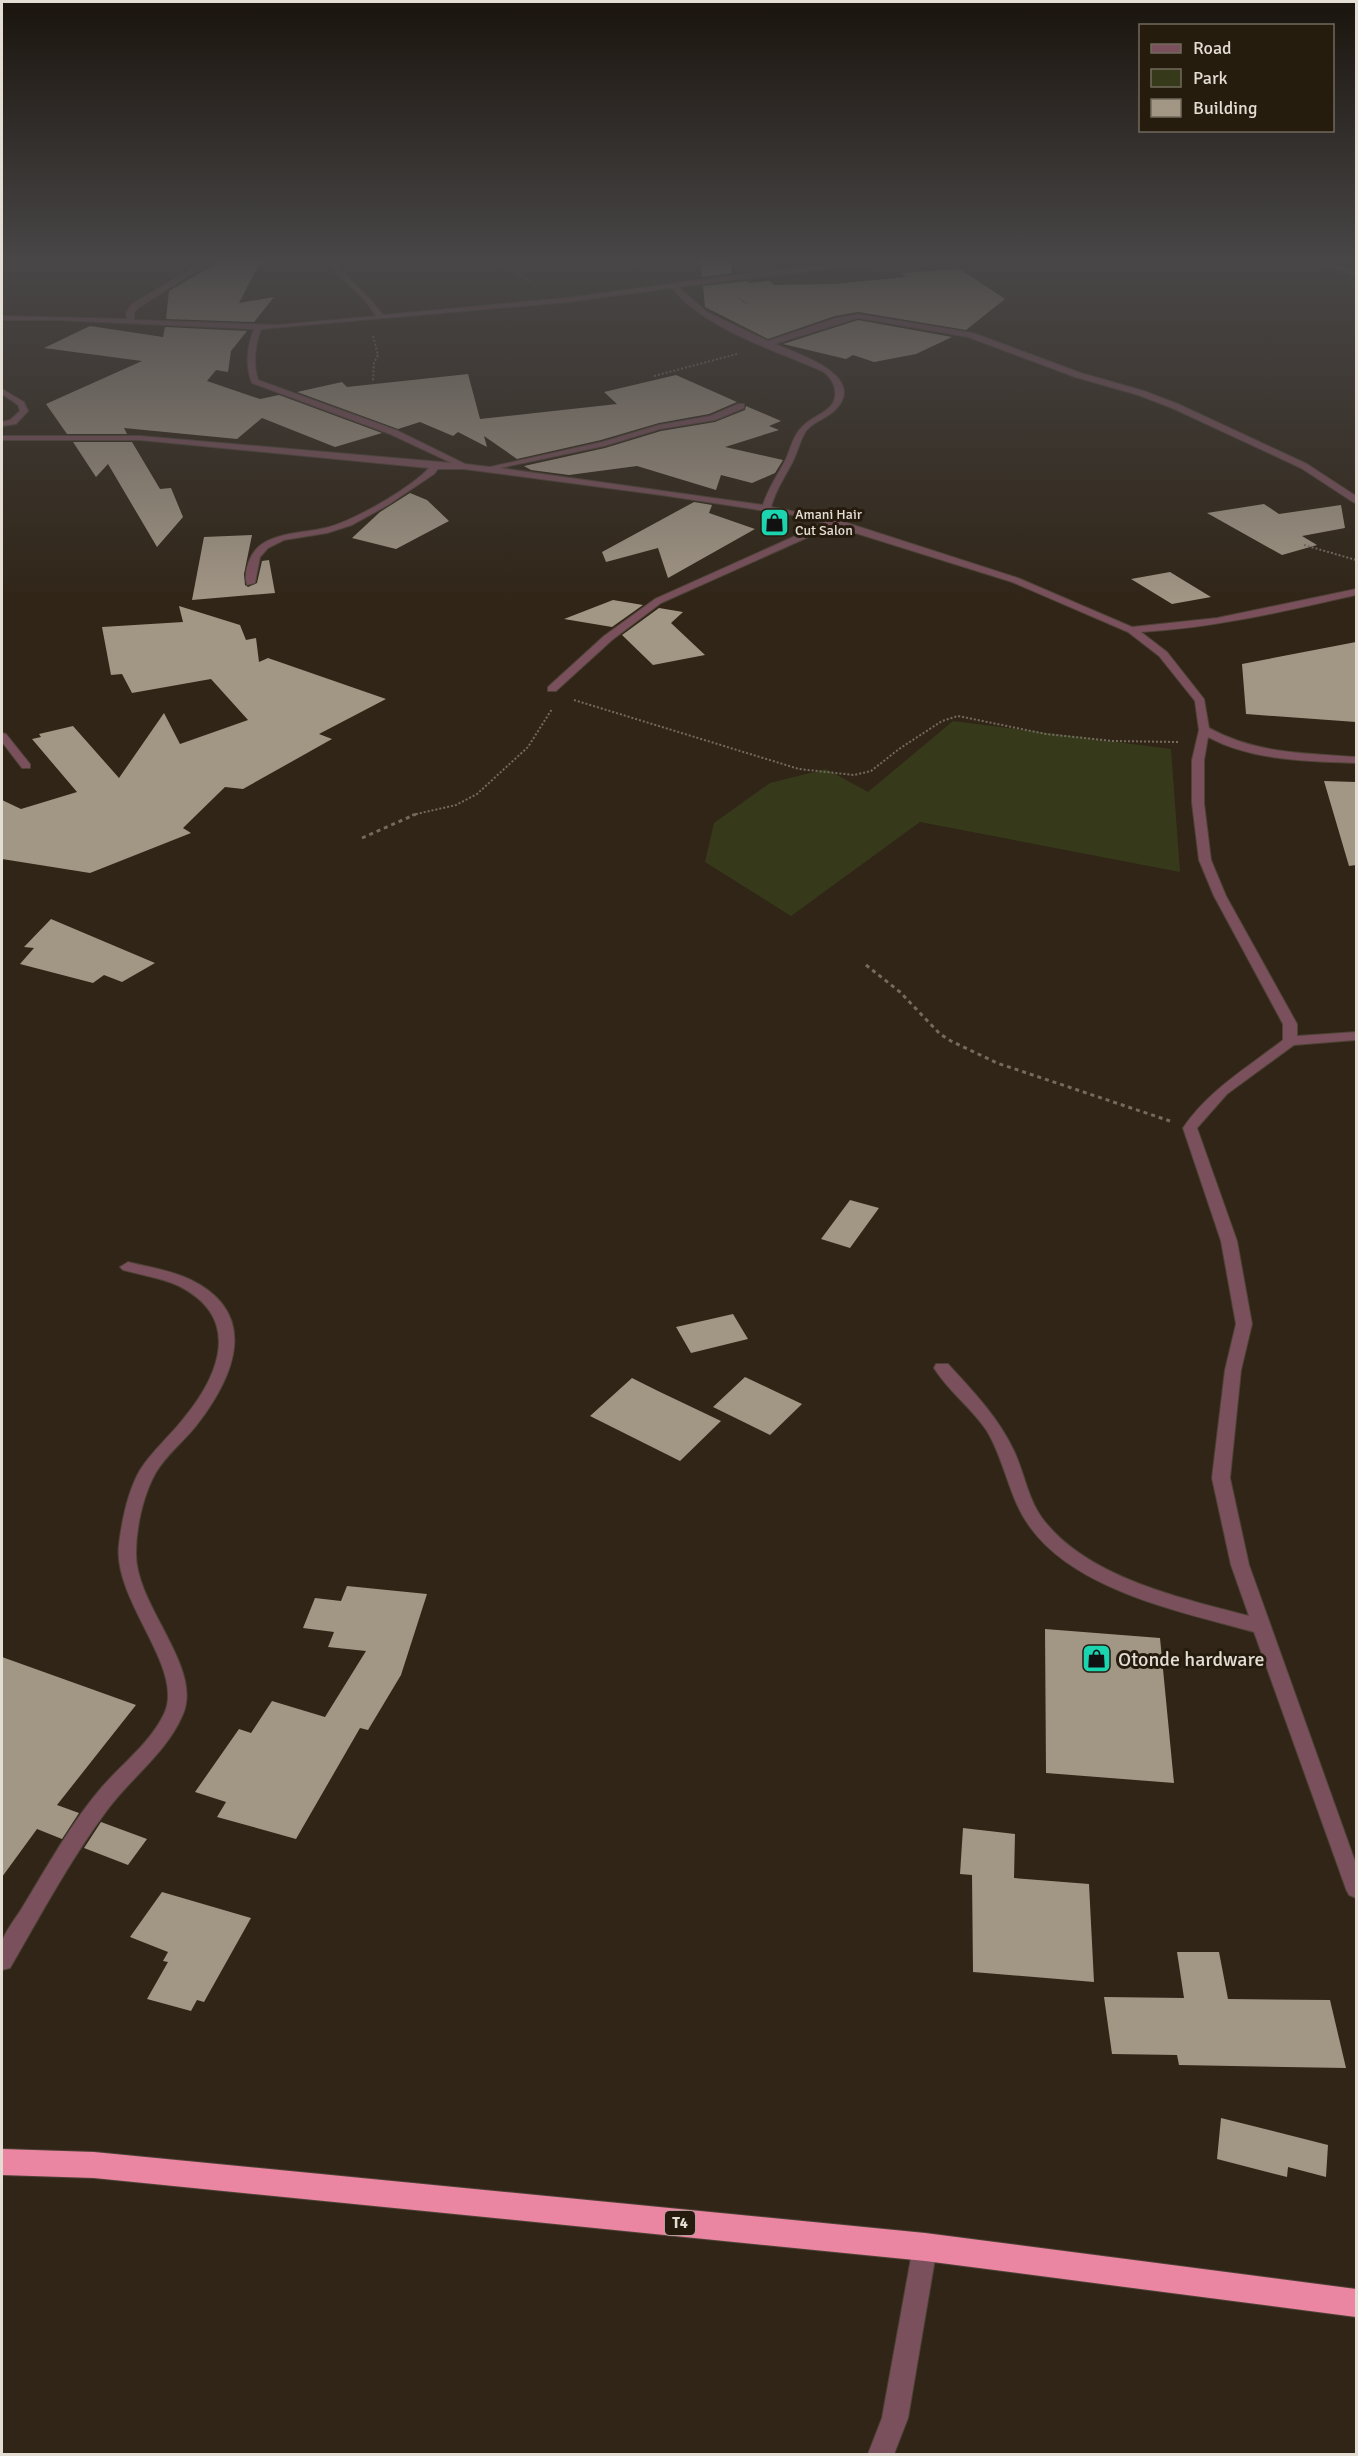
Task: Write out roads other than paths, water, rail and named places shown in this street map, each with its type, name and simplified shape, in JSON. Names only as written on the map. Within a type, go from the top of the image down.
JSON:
[{"type":"highway","name":"T4","points":[[2,2162],[94,2165],[925,2247],[1356,2303]]},
{"type":"street","points":[[253,375],[255,381],[393,432],[464,466]]},
{"type":"street","points":[[767,507],[774,485],[789,461],[803,430],[811,422],[827,414],[837,404],[840,395],[833,375]]},
{"type":"street","points":[[1077,375],[1141,393],[1175,406],[1304,466],[1355,498]]},
{"type":"street","points":[[2,391],[21,404],[24,411],[13,422],[2,424]]},
{"type":"street","points":[[485,470],[529,458],[604,444],[659,428],[712,418],[741,406]]},
{"type":"street","points":[[2,438],[140,438],[435,466],[464,466],[767,507],[835,522],[1015,580],[1131,630],[1163,654],[1200,701],[1202,736],[1198,760],[1198,803],[1205,860],[1220,896],[1290,1024],[1290,1041]]},
{"type":"street","points":[[250,583],[253,564],[264,546],[290,537],[337,528],[381,506],[430,472],[435,466]]},
{"type":"street","points":[[552,689],[608,638],[658,601],[835,522]]},
{"type":"street","points":[[1131,630],[1170,629],[1208,624],[1356,592]]},
{"type":"street","points":[[2,736],[26,766]]},
{"type":"street","points":[[1202,736],[1255,752],[1356,760]]},
{"type":"street","points":[[1356,1036],[1290,1041],[1223,1092],[1199,1113],[1190,1128],[1229,1241],[1244,1324],[1233,1370],[1221,1478],[1240,1565],[1356,1889]]},
{"type":"street","points":[[2,1960],[99,1805],[152,1746],[172,1718],[180,1696],[171,1668],[128,1572],[127,1548],[139,1493],[147,1473],[192,1420],[218,1382],[228,1334],[224,1316],[212,1300],[184,1282],[128,1267]]},
{"type":"street","points":[[942,1368],[982,1409],[1003,1446],[1036,1523],[1062,1552],[1103,1575],[1167,1599],[1262,1627]]},
{"type":"street","points":[[881,2454],[895,2418],[925,2247]]},
{"type":"place","name":"Amani Hair Cut Salon","points":[[774,522]]},
{"type":"place","name":"Otonde hardware","points":[[1097,1659]]}]
